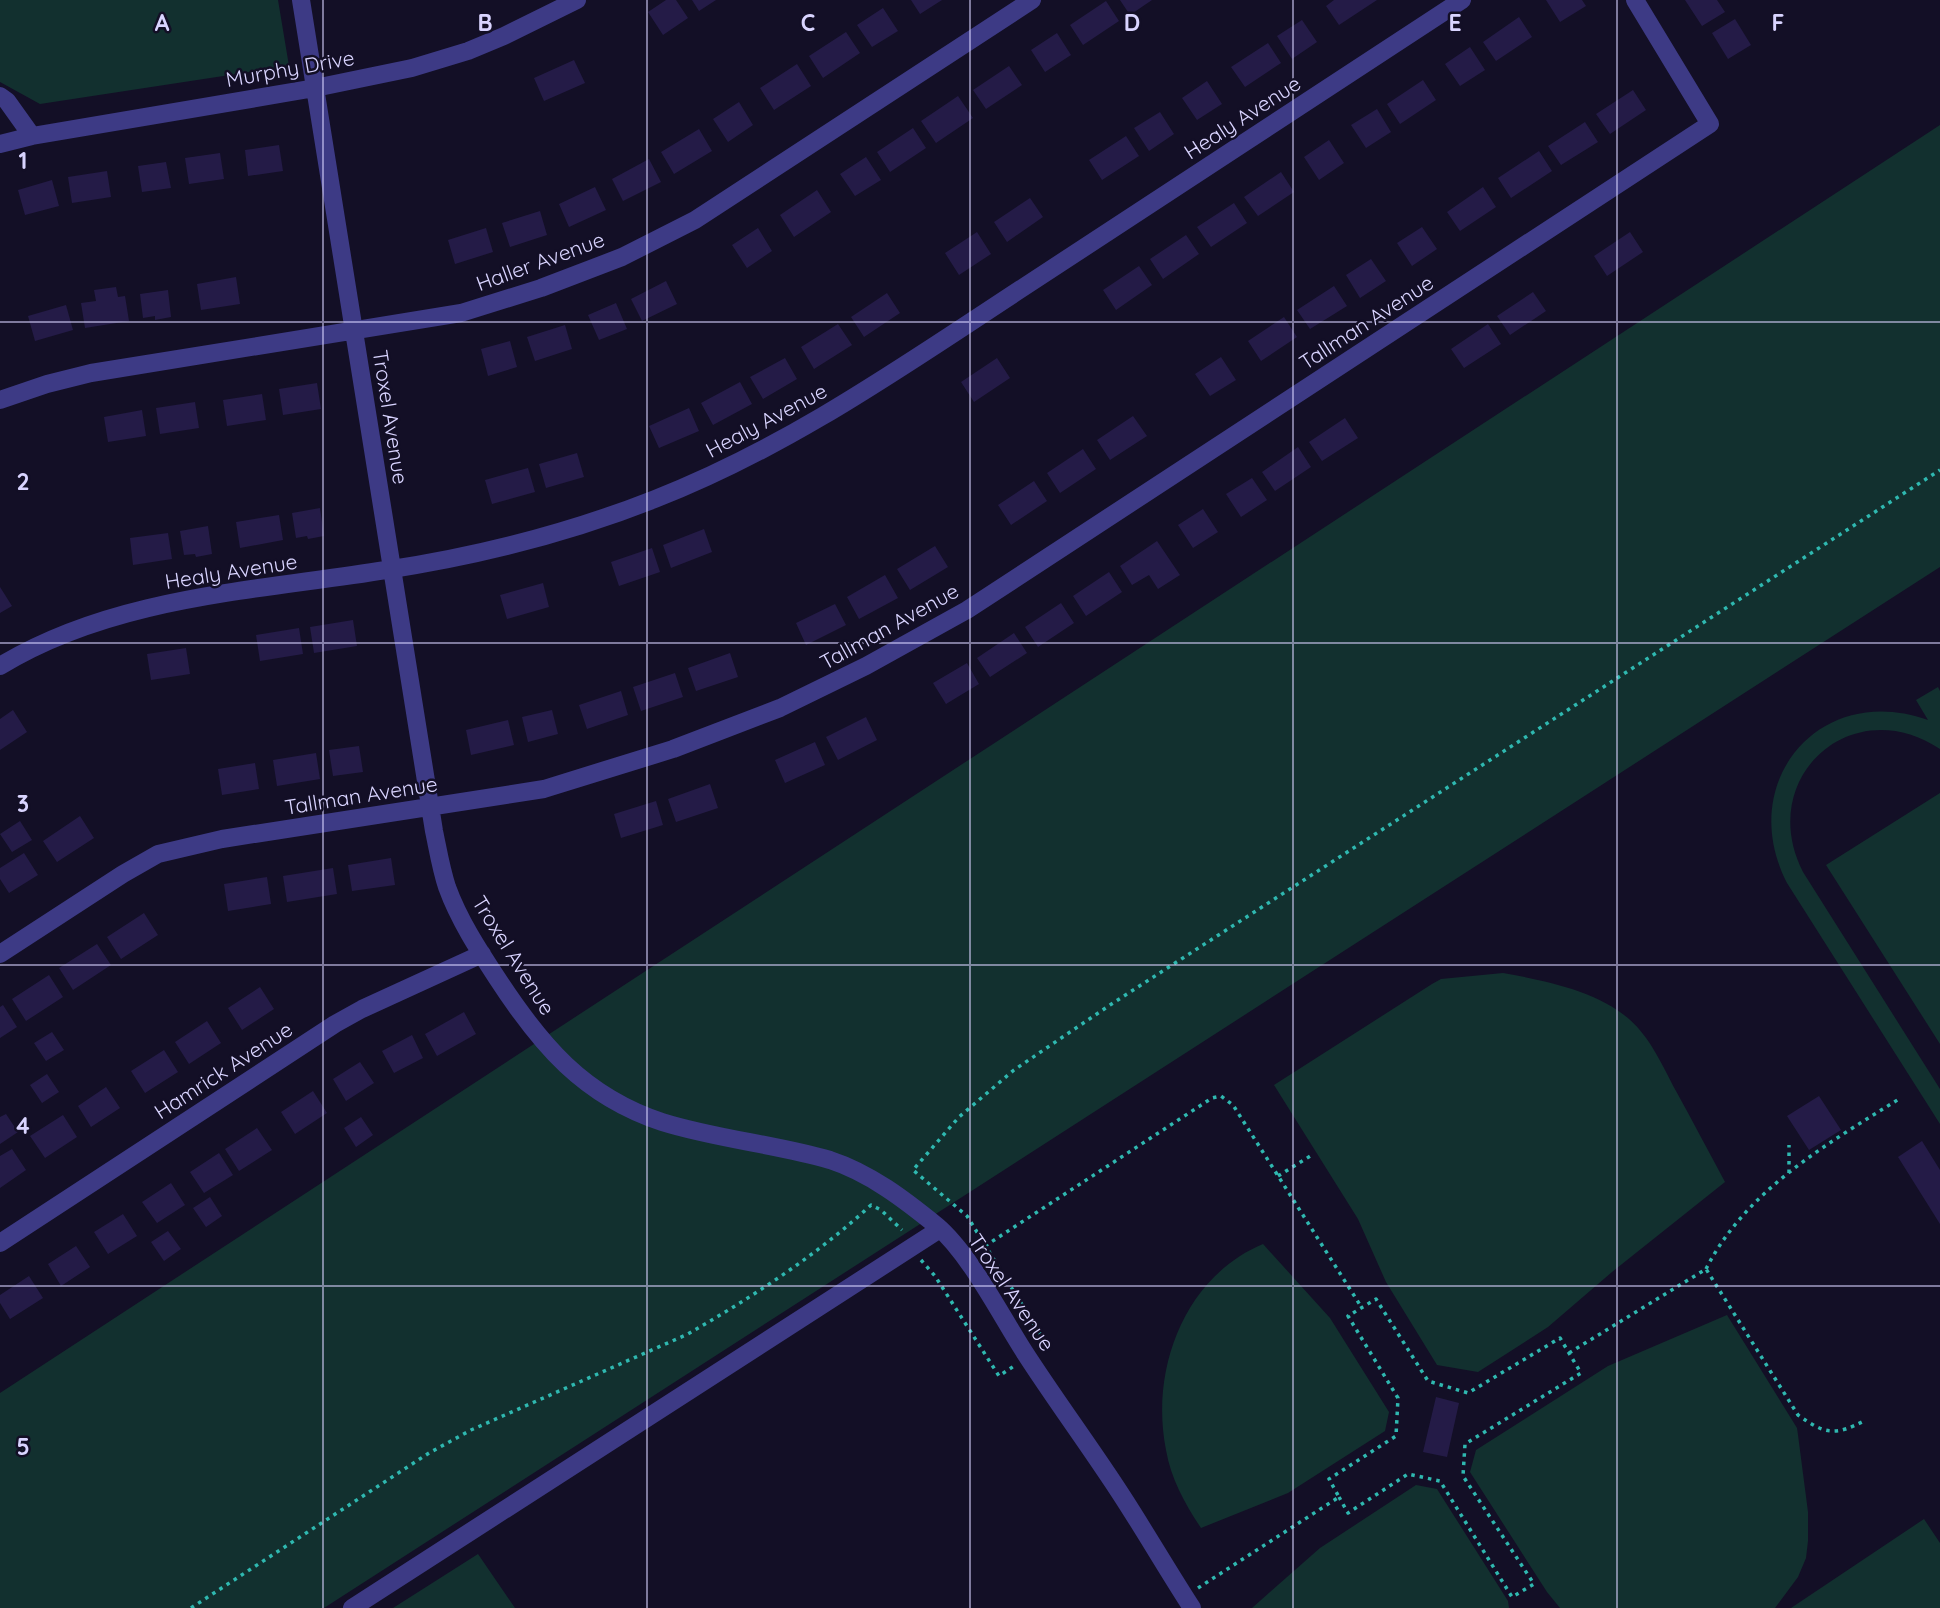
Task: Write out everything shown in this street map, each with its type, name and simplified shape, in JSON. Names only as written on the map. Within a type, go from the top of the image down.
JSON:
[{"type":"street","name":"Troxel Avenue","points":[[301,0],[430,807],[447,886],[464,925],[525,1020],[543,1043],[567,1068],[614,1100],[662,1122],[831,1161],[864,1175],[899,1196],[940,1229],[960,1251],[1122,1496],[1188,1602]]},
{"type":"street","name":"Murphy Drive","points":[[0,144],[412,68],[468,51],[538,22],[578,0]]},
{"type":"street","name":"Haller Avenue","points":[[0,400],[91,373],[461,313],[541,288],[622,257],[695,220],[1032,0]]},
{"type":"street","name":"Healy Avenue","points":[[0,666],[56,636],[93,622],[206,597],[392,569],[496,549],[606,517],[699,481],[771,446],[873,386],[1462,0]]},
{"type":"street","name":"Tallman Avenue","points":[[0,954],[158,854],[222,839],[544,789],[673,749],[790,704],[889,655],[967,610],[1710,124],[1635,0]]},
{"type":"street","points":[[0,96],[7,101],[32,136]]},
{"type":"street","name":"Hamrick Avenue","points":[[0,1243],[335,1024],[482,954]]},
{"type":"street","points":[[352,1608],[940,1229]]},
{"type":"path","points":[[191,1608],[429,1452],[471,1430],[688,1334],[710,1321],[822,1247],[871,1205],[881,1210],[901,1228],[916,1255],[935,1276],[999,1376],[1047,1345],[967,1216],[913,1170],[959,1117],[1014,1070],[1110,1005],[1940,470]]},
{"type":"path","points":[[985,1245],[1212,1098],[1221,1097],[1233,1105],[1362,1307]]},
{"type":"path","points":[[1569,1353],[1706,1269],[1718,1244],[1765,1194],[1812,1153],[1899,1099]]},
{"type":"path","points":[[1789,1145],[1789,1173]]},
{"type":"path","points":[[1278,1176],[1312,1155]]},
{"type":"path","points":[[1706,1269],[1798,1415],[1820,1431],[1846,1431],[1866,1420]]},
{"type":"path","points":[[1376,1299],[1428,1381],[1468,1393],[1560,1338],[1581,1373],[1465,1444],[1463,1476],[1534,1584],[1512,1597],[1440,1481],[1408,1474],[1348,1513],[1329,1479],[1396,1436],[1398,1398],[1348,1316],[1362,1307],[1376,1299]]},
{"type":"path","points":[[1188,1602],[1339,1497]]},
{"type":"green space","points":[[0,0],[278,0],[289,66],[40,104],[0,82]]},
{"type":"green space","points":[[1940,125],[1940,567],[324,1608],[0,1608],[0,1393]]},
{"type":"green space","points":[[1938,687],[1940,749],[1907,733],[1875,730],[1845,737],[1820,753],[1802,776],[1792,805],[1791,837],[1803,872],[1940,1089],[1940,1124],[1787,883],[1774,845],[1772,809],[1780,777],[1798,749],[1822,728],[1853,715],[1889,712],[1928,720],[1916,700]]},
{"type":"green space","points":[[1940,793],[1940,1044],[1826,865]]},
{"type":"green space","points":[[1503,973],[1552,983],[1586,994],[1616,1009],[1629,1019],[1656,1053],[1725,1182],[1548,1327],[1478,1372],[1437,1365],[1386,1282],[1358,1219],[1274,1085],[1441,979]]},
{"type":"green space","points":[[1263,1244],[1330,1318],[1389,1412],[1385,1431],[1288,1493],[1201,1528],[1179,1491],[1166,1450],[1162,1420],[1163,1389],[1169,1358],[1179,1329],[1193,1303],[1212,1279],[1235,1259]]},
{"type":"green space","points":[[1727,1315],[1797,1428],[1808,1512],[1806,1558],[1798,1577],[1775,1608],[1560,1608],[1470,1472],[1476,1450],[1608,1366]]},
{"type":"green space","points":[[1416,1485],[1437,1489],[1508,1601],[1509,1608],[1252,1608],[1320,1548]]},
{"type":"green space","points":[[1924,1519],[1940,1543],[1940,1608],[1791,1608]]},
{"type":"green space","points":[[478,1554],[515,1608],[393,1608]]},
{"type":"building","points":[[666,0],[676,0],[688,18],[663,35],[648,12]]},
{"type":"building","points":[[692,0],[716,0],[699,11]]},
{"type":"building","points":[[911,0],[942,0],[920,14]]},
{"type":"building","points":[[1120,0],[1152,0],[1130,15]]},
{"type":"building","points":[[1334,0],[1377,0],[1339,25],[1326,6]]},
{"type":"building","points":[[1546,0],[1582,0],[1586,6],[1560,22]]},
{"type":"building","points":[[1685,0],[1717,0],[1725,12],[1702,26]]},
{"type":"building","points":[[1106,1],[1119,21],[1083,45],[1070,25]]},
{"type":"building","points":[[883,8],[898,31],[872,47],[857,25]]},
{"type":"building","points":[[1519,17],[1532,37],[1496,61],[1483,42]]},
{"type":"building","points":[[1735,19],[1751,45],[1728,59],[1712,33]]},
{"type":"building","points":[[1302,20],[1317,42],[1292,59],[1277,36]]},
{"type":"building","points":[[846,32],[860,53],[823,78],[809,56]]},
{"type":"building","points":[[1057,33],[1071,55],[1045,72],[1031,50]]},
{"type":"building","points":[[1268,43],[1281,63],[1245,87],[1231,67]]},
{"type":"building","points":[[1470,47],[1485,70],[1460,86],[1445,64]]},
{"type":"building","points":[[574,60],[585,83],[544,101],[534,78]]},
{"type":"building","points":[[797,64],[811,86],[774,110],[760,88]]},
{"type":"building","points":[[1009,66],[1022,85],[986,109],[973,90]]},
{"type":"building","points":[[1423,80],[1436,100],[1400,124],[1387,104]]},
{"type":"building","points":[[1207,81],[1222,104],[1197,120],[1182,98]]},
{"type":"building","points":[[1633,90],[1646,110],[1610,134],[1596,114]]},
{"type":"building","points":[[958,96],[973,118],[936,143],[921,121]]},
{"type":"building","points":[[739,102],[753,125],[728,142],[713,119]]},
{"type":"building","points":[[1377,109],[1391,132],[1366,148],[1351,125]]},
{"type":"building","points":[[1160,112],[1174,134],[1149,151],[1134,128]]},
{"type":"building","points":[[1585,122],[1598,142],[1561,165],[1548,146]]},
{"type":"building","points":[[913,128],[926,148],[890,172],[877,152]]},
{"type":"building","points":[[699,129],[712,151],[674,174],[661,152]]},
{"type":"building","points":[[1126,136],[1139,156],[1102,180],[1089,160]]},
{"type":"building","points":[[1329,140],[1344,163],[1319,180],[1304,157]]},
{"type":"building","points":[[279,145],[283,171],[248,176],[245,150]]},
{"type":"building","points":[[1539,151],[1552,171],[1511,198],[1498,178]]},
{"type":"building","points":[[220,153],[224,179],[189,184],[185,158]]},
{"type":"building","points":[[866,157],[881,180],[855,196],[840,174]]},
{"type":"building","points":[[649,159],[661,182],[623,201],[612,179]]},
{"type":"building","points":[[166,162],[171,188],[142,192],[138,166]]},
{"type":"building","points":[[107,171],[111,197],[72,203],[68,177]]},
{"type":"building","points":[[1281,172],[1294,192],[1258,216],[1244,197]]},
{"type":"building","points":[[52,180],[59,206],[25,215],[18,190]]},
{"type":"building","points":[[595,187],[606,210],[569,227],[559,204]]},
{"type":"building","points":[[1483,187],[1496,207],[1460,231],[1447,212]]},
{"type":"building","points":[[817,190],[831,212],[794,237],[780,215]]},
{"type":"building","points":[[1030,198],[1043,217],[1007,242],[994,222]]},
{"type":"building","points":[[1234,203],[1247,223],[1211,247],[1197,227]]},
{"type":"building","points":[[540,211],[547,235],[510,247],[502,223]]},
{"type":"building","points":[[1422,227],[1437,249],[1412,266],[1397,243]]},
{"type":"building","points":[[486,228],[493,252],[455,264],[448,240]]},
{"type":"building","points":[[758,228],[772,251],[747,268],[732,245]]},
{"type":"building","points":[[977,232],[991,254],[959,275],[945,253]]},
{"type":"building","points":[[1630,232],[1643,252],[1607,276],[1594,256]]},
{"type":"building","points":[[1186,235],[1199,254],[1163,279],[1150,259]]},
{"type":"building","points":[[1371,259],[1386,281],[1360,298],[1346,275]]},
{"type":"building","points":[[1139,266],[1152,285],[1116,310],[1103,290]]},
{"type":"building","points":[[236,277],[240,304],[201,310],[197,284]]},
{"type":"building","points":[[666,281],[677,304],[642,321],[631,299]]},
{"type":"building","points":[[1334,286],[1347,306],[1310,329],[1297,310]]},
{"type":"building","points":[[116,287],[118,297],[125,296],[129,321],[85,328],[81,303],[96,301],[94,290]]},
{"type":"building","points":[[168,290],[171,317],[155,320],[155,316],[143,318],[140,294]]},
{"type":"building","points":[[1533,292],[1546,311],[1510,335],[1497,316]]},
{"type":"building","points":[[887,293],[900,313],[864,337],[851,317]]},
{"type":"building","points":[[616,303],[627,329],[599,340],[588,315]]},
{"type":"building","points":[[66,305],[73,330],[35,341],[28,316]]},
{"type":"building","points":[[1284,317],[1297,337],[1261,361],[1248,341]]},
{"type":"building","points":[[838,324],[852,345],[814,369],[801,347]]},
{"type":"building","points":[[1488,324],[1501,344],[1464,368],[1451,349]]},
{"type":"building","points":[[565,325],[572,349],[535,361],[527,337]]},
{"type":"building","points":[[510,341],[517,367],[488,376],[481,349]]},
{"type":"building","points":[[1221,357],[1236,380],[1210,396],[1195,374]]},
{"type":"building","points":[[785,358],[797,379],[763,399],[750,377]]},
{"type":"building","points":[[997,358],[1010,378],[974,402],[961,382]]},
{"type":"building","points":[[740,382],[752,404],[713,425],[701,403]]},
{"type":"building","points":[[317,383],[321,409],[283,415],[279,389]]},
{"type":"building","points":[[262,394],[266,420],[227,426],[223,400]]},
{"type":"building","points":[[195,402],[199,428],[160,434],[156,408]]},
{"type":"building","points":[[689,408],[699,431],[659,448],[649,426]]},
{"type":"building","points":[[142,410],[146,436],[108,442],[104,417]]},
{"type":"building","points":[[1133,416],[1147,436],[1110,460],[1097,440]]},
{"type":"building","points":[[1345,418],[1358,438],[1322,461],[1309,442]]},
{"type":"building","points":[[1298,447],[1311,467],[1275,491],[1262,472]]},
{"type":"building","points":[[1083,449],[1096,469],[1060,493],[1047,473]]},
{"type":"building","points":[[577,453],[584,477],[546,488],[539,464]]},
{"type":"building","points":[[528,468],[535,492],[492,504],[485,480]]},
{"type":"building","points":[[1252,478],[1267,500],[1241,517],[1226,494]]},
{"type":"building","points":[[1034,481],[1047,501],[1011,525],[998,505]]},
{"type":"building","points":[[320,508],[324,536],[296,538],[292,513]]},
{"type":"building","points":[[1203,509],[1218,532],[1193,548],[1178,525]]},
{"type":"building","points":[[279,515],[283,540],[240,548],[236,522]]},
{"type":"building","points":[[208,526],[212,554],[196,557],[195,554],[184,555],[180,531]]},
{"type":"building","points":[[704,529],[712,552],[671,568],[663,545]]},
{"type":"building","points":[[168,533],[172,559],[133,565],[130,538]]},
{"type":"building","points":[[1157,541],[1180,575],[1158,589],[1149,575],[1132,585],[1120,566]]},
{"type":"building","points":[[935,546],[948,567],[910,590],[897,569]]},
{"type":"building","points":[[652,548],[660,572],[619,586],[611,562]]},
{"type":"building","points":[[1109,572],[1122,592],[1086,616],[1073,596]]},
{"type":"building","points":[[885,575],[898,598],[859,619],[847,597]]},
{"type":"building","points":[[543,583],[549,607],[507,619],[500,595]]},
{"type":"building","points":[[0,587],[12,606],[0,613]]},
{"type":"building","points":[[1061,603],[1074,623],[1038,647],[1025,627]]},
{"type":"building","points":[[835,604],[846,625],[806,645],[796,623]]},
{"type":"building","points":[[353,620],[357,646],[314,653],[310,627]]},
{"type":"building","points":[[299,628],[303,654],[260,661],[256,635]]},
{"type":"building","points":[[1014,633],[1027,653],[990,677],[977,658]]},
{"type":"building","points":[[186,648],[190,674],[151,680],[147,654]]},
{"type":"building","points":[[730,653],[738,677],[696,691],[688,668]]},
{"type":"building","points":[[967,663],[979,684],[946,704],[933,683]]},
{"type":"building","points":[[675,673],[683,697],[641,711],[633,687]]},
{"type":"building","points":[[621,691],[628,715],[587,729],[579,705]]},
{"type":"building","points":[[13,710],[27,732],[0,750],[0,719]]},
{"type":"building","points":[[552,710],[558,734],[528,742],[522,717]]},
{"type":"building","points":[[866,717],[877,740],[838,760],[826,737]]},
{"type":"building","points":[[508,720],[514,745],[471,755],[466,730]]},
{"type":"building","points":[[815,742],[825,765],[785,783],[775,760]]},
{"type":"building","points":[[359,746],[363,772],[333,776],[329,750]]},
{"type":"building","points":[[316,753],[320,779],[277,786],[273,760]]},
{"type":"building","points":[[255,763],[259,789],[222,795],[218,769]]},
{"type":"building","points":[[710,784],[718,808],[676,822],[668,799]]},
{"type":"building","points":[[656,801],[663,825],[621,838],[614,814]]},
{"type":"building","points":[[80,816],[94,838],[57,862],[43,841]]},
{"type":"building","points":[[20,821],[32,840],[12,852],[0,834]]},
{"type":"building","points":[[24,853],[38,875],[9,893],[0,879],[0,868]]},
{"type":"building","points":[[391,858],[395,885],[352,891],[348,865]]},
{"type":"building","points":[[333,868],[337,894],[287,902],[283,876]]},
{"type":"building","points":[[267,877],[271,904],[228,911],[224,884]]},
{"type":"building","points":[[144,913],[158,935],[121,959],[107,937]]},
{"type":"building","points":[[97,944],[111,965],[73,990],[59,968]]},
{"type":"building","points":[[49,975],[63,997],[26,1021],[12,999]]},
{"type":"building","points":[[260,987],[274,1009],[242,1030],[228,1008]]},
{"type":"building","points":[[3,1005],[17,1027],[0,1038],[0,1007]]},
{"type":"building","points":[[464,1012],[476,1034],[437,1056],[425,1034]]},
{"type":"building","points":[[207,1021],[221,1043],[189,1064],[175,1042]]},
{"type":"building","points":[[52,1032],[64,1050],[46,1061],[34,1043]]},
{"type":"building","points":[[412,1035],[423,1058],[394,1073],[382,1051]]},
{"type":"building","points":[[164,1050],[178,1072],[145,1093],[131,1071]]},
{"type":"building","points":[[360,1062],[374,1083],[346,1101],[333,1079]]},
{"type":"building","points":[[47,1074],[59,1092],[42,1103],[30,1085]]},
{"type":"building","points":[[106,1087],[120,1108],[91,1127],[78,1106]]},
{"type":"building","points":[[313,1091],[327,1113],[295,1134],[281,1112]]},
{"type":"building","points":[[1819,1096],[1841,1130],[1809,1150],[1787,1116]]},
{"type":"building","points":[[6,1114],[18,1132],[0,1144],[0,1117]]},
{"type":"building","points":[[63,1115],[77,1137],[45,1158],[30,1136]]},
{"type":"building","points":[[361,1117],[373,1135],[356,1147],[344,1128]]},
{"type":"building","points":[[257,1128],[272,1150],[239,1171],[225,1149]]},
{"type":"building","points":[[1922,1141],[1940,1170],[1940,1224],[1898,1157]]},
{"type":"building","points":[[12,1149],[26,1170],[0,1188],[0,1156]]},
{"type":"building","points":[[219,1153],[233,1175],[204,1193],[190,1172]]},
{"type":"building","points":[[171,1183],[185,1205],[157,1223],[142,1202]]},
{"type":"building","points":[[210,1197],[222,1216],[206,1227],[193,1208]]},
{"type":"building","points":[[123,1214],[137,1236],[108,1254],[94,1232]]},
{"type":"building","points":[[168,1231],[181,1249],[164,1261],[151,1242]]},
{"type":"building","points":[[76,1246],[90,1267],[61,1286],[48,1264]]},
{"type":"building","points":[[29,1276],[43,1298],[10,1319],[0,1303],[0,1295]]},
{"type":"building","points":[[1436,1397],[1459,1403],[1447,1457],[1423,1452]]}]
